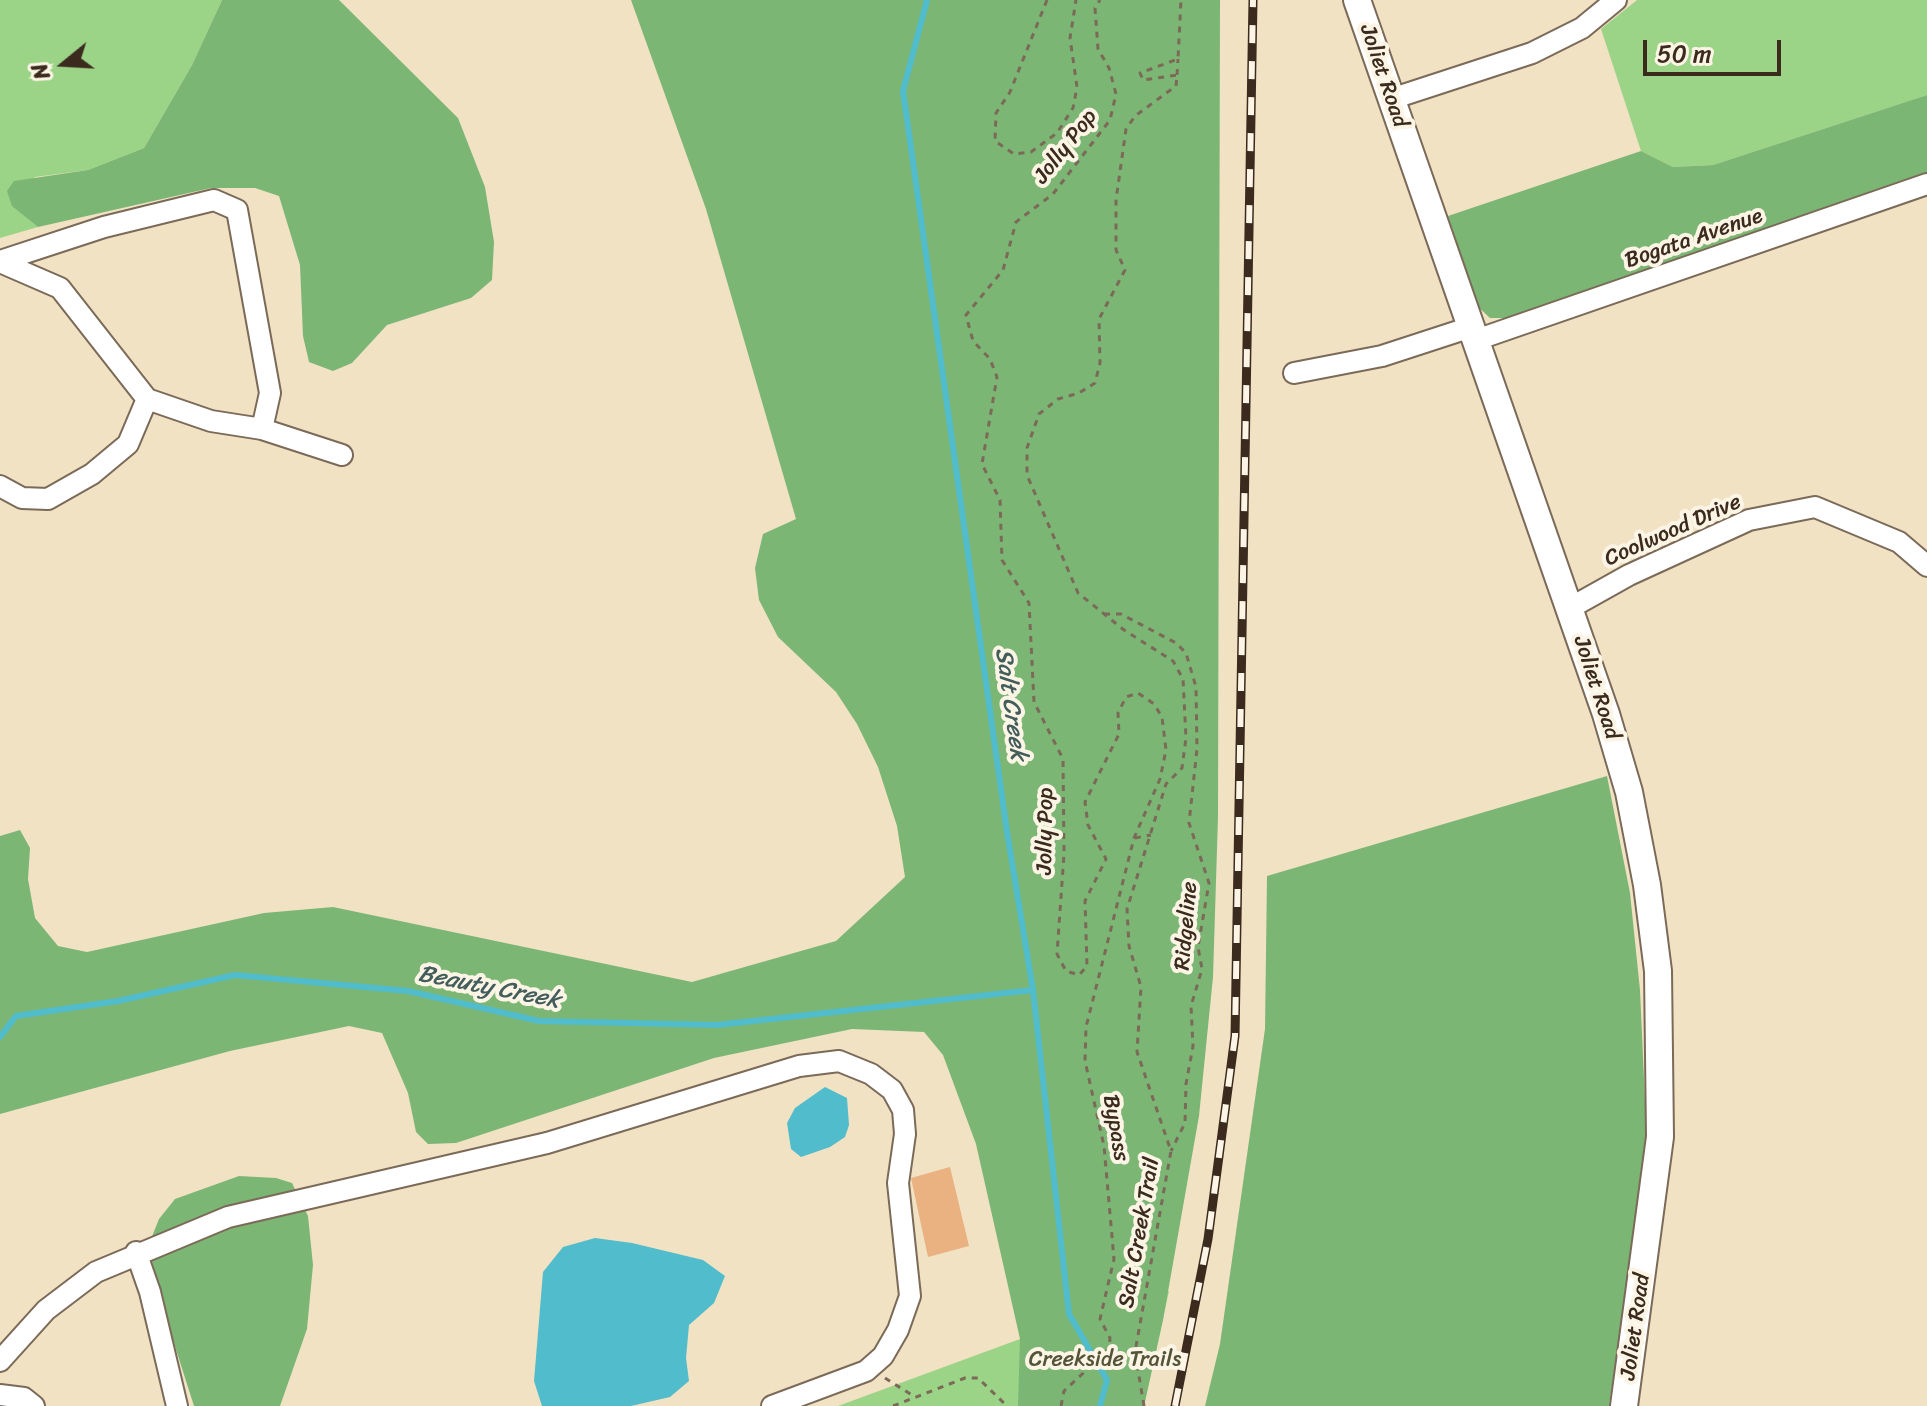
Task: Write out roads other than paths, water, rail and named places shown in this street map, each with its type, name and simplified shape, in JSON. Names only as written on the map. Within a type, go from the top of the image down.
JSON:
[{"type":"main road","name":"Joliet Road","points":[[1357,0],[1570,608],[1629,792],[1647,885],[1658,971],[1660,1137],[1624,1406]]},
{"type":"street","points":[[1391,99],[1532,53],[1582,28],[1616,0]]},
{"type":"street","name":"Bogata Avenue","points":[[1294,373],[1473,334],[1927,184]]},
{"type":"street","points":[[0,262],[104,227],[214,200],[237,210],[244,229],[270,393],[262,429]]},
{"type":"street","points":[[0,262],[60,288],[147,399],[211,421],[262,429],[342,455]]},
{"type":"street","points":[[0,486],[22,498],[48,499],[92,474],[128,444],[147,399]]},
{"type":"street","name":"Coolwood Drive","points":[[1570,608],[1629,575],[1749,520],[1815,507],[1899,542],[1927,566]]},
{"type":"street","points":[[0,1361],[46,1310],[96,1272],[136,1252],[228,1217],[533,1147],[799,1066],[839,1061],[871,1074],[892,1090],[903,1110],[898,1183],[910,1296],[898,1330],[883,1356],[866,1371],[772,1406]]},
{"type":"street","points":[[136,1252],[150,1292],[177,1406]]},
{"type":"street","points":[[0,1395],[24,1398],[34,1406]]},
{"type":"water","points":[[825,1087],[847,1098],[849,1125],[845,1137],[830,1147],[801,1157],[791,1149],[787,1123],[795,1108]]},
{"type":"water","points":[[595,1238],[632,1243],[703,1260],[725,1276],[714,1303],[689,1325],[686,1358],[689,1381],[670,1397],[631,1406],[542,1406],[534,1381],[543,1272],[563,1247]]},
{"type":"waterway","name":"Salt Creek","points":[[927,0],[903,91],[1007,832],[1033,990],[1069,1314],[1107,1380],[1100,1406]]},
{"type":"waterway","name":"Beauty Creek","points":[[0,1037],[16,1016],[118,1001],[235,975],[408,991],[539,1021],[717,1025],[1033,990]]},
{"type":"railway","points":[[1175,1406],[1208,1239],[1235,1036],[1253,0]]},
{"type":"park label","name":"Creekside Trails","points":[[1105,1360]]}]
